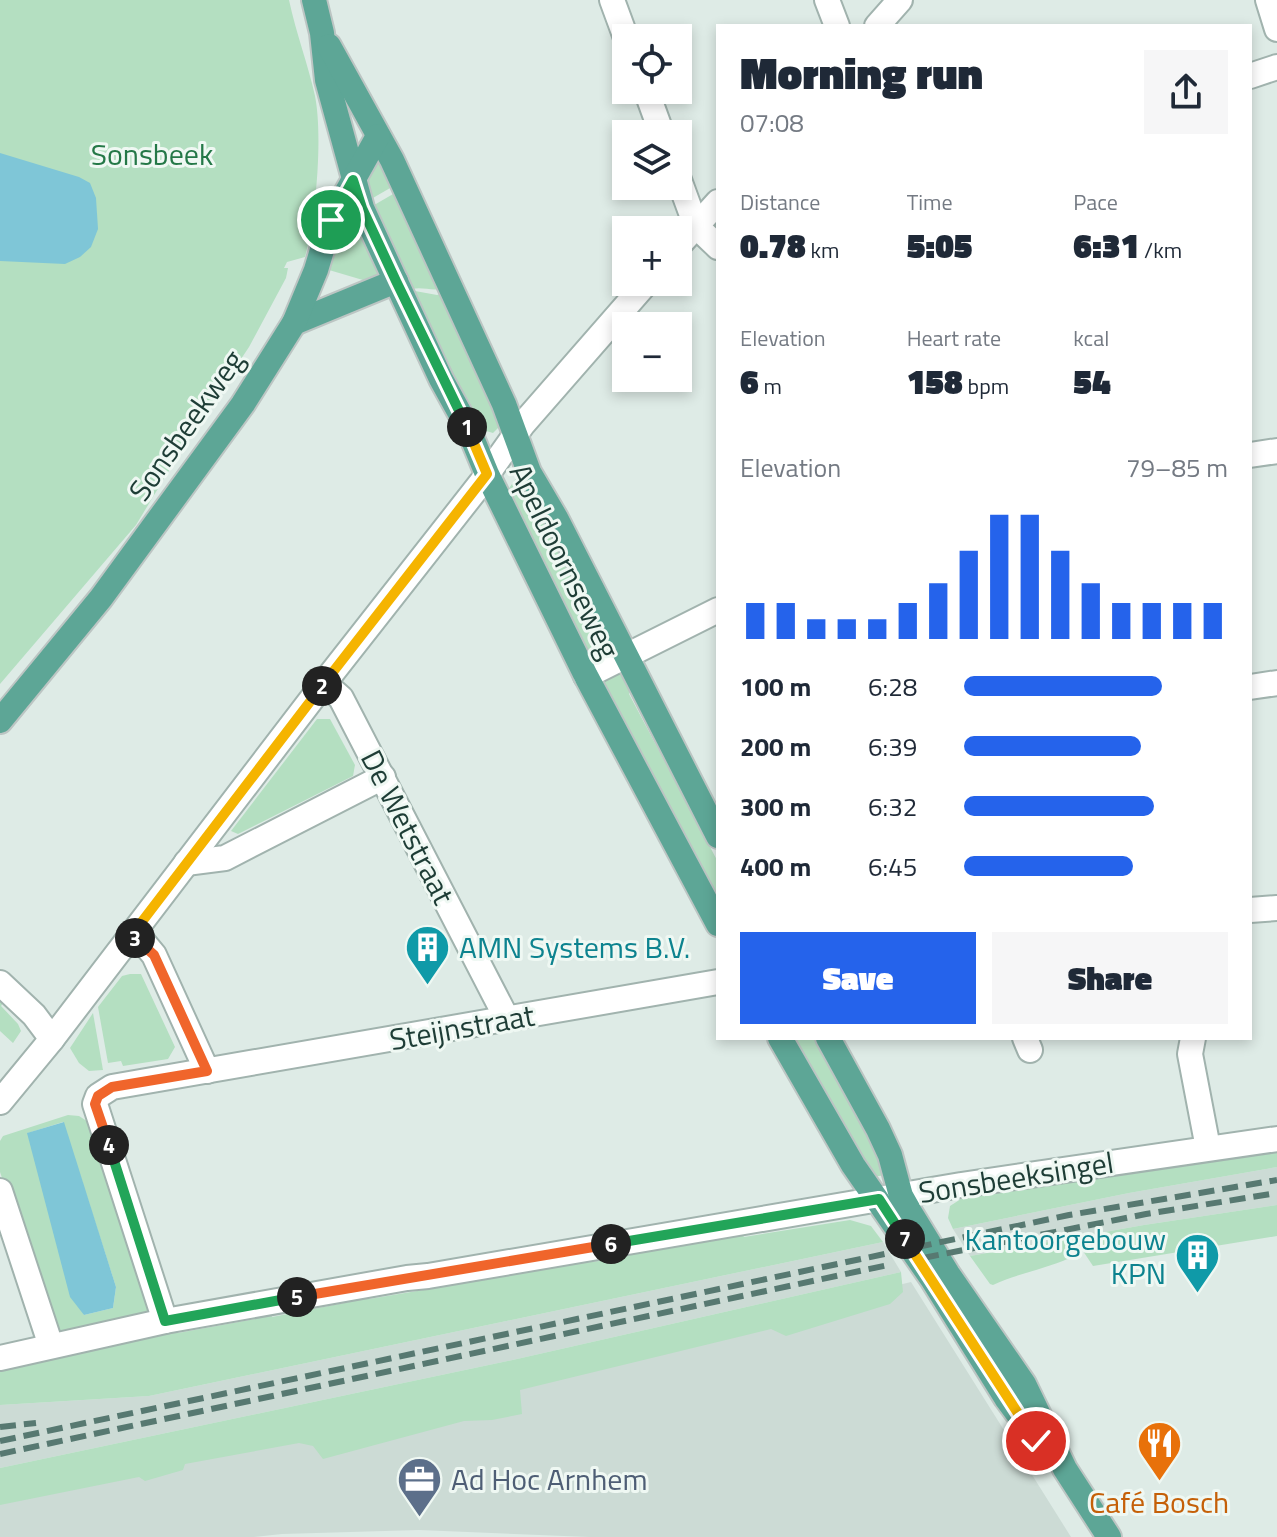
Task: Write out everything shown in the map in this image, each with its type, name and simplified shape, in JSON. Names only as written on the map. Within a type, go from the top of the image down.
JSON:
[{"type":"main road","name":"Apeldoornseweg","points":[[314,0],[322,33],[327,80],[362,208],[441,379],[468,428],[487,474],[586,676],[716,920]]},
{"type":"main road","name":"Apeldoornseweg","points":[[322,33],[403,184],[504,404],[529,472],[556,518],[716,832]]},
{"type":"main road","name":"Sonsbeekweg","points":[[0,721],[101,598],[243,404],[294,323],[316,270],[331,220],[378,136]]},
{"type":"main road","points":[[294,323],[396,281]]},
{"type":"main road","points":[[781,1040],[838,1142],[890,1198],[948,1274],[1024,1384],[1065,1469],[1109,1537]]},
{"type":"main road","points":[[829,1040],[890,1155],[890,1198]]},
{"type":"street","points":[[612,0],[621,24]]},
{"type":"street","points":[[827,0],[836,24]]},
{"type":"street","points":[[879,24],[900,0]]},
{"type":"street","points":[[1268,0],[1277,29]]},
{"type":"street","points":[[1252,75],[1277,67]]},
{"type":"street","points":[[686,200],[696,226],[716,245]]},
{"type":"street","points":[[692,230],[716,204]]},
{"type":"street","points":[[0,1102],[52,1039],[514,436],[635,296]]},
{"type":"street","points":[[1252,455],[1277,451]]},
{"type":"street","points":[[586,676],[716,611]]},
{"type":"street","name":"De Wetstraat","points":[[324,683],[341,698],[507,1019]]},
{"type":"street","points":[[1252,687],[1277,683]]},
{"type":"street","points":[[186,863],[225,858],[383,777]]},
{"type":"street","points":[[1252,910],[1277,908]]},
{"type":"street","points":[[131,936],[144,943],[154,955],[207,1071]]},
{"type":"street","name":"Steijnstraat","points":[[165,1321],[95,1104],[98,1096],[112,1087],[716,982]]},
{"type":"street","points":[[0,983],[34,1015],[52,1039]]},
{"type":"street","points":[[1193,1040],[1190,1054],[1208,1148]]},
{"type":"street","name":"Sonsbeeksingel","points":[[0,1358],[165,1321],[407,1278],[890,1198],[1277,1139]]},
{"type":"street","points":[[0,1191],[51,1346]]},
{"type":"shaded area","points":[[1277,1167],[1277,1205],[970,1256],[953,1229],[1129,1193]]},
{"type":"shaded area","points":[[883,1242],[901,1272],[517,1359],[0,1468],[0,1405],[149,1396]]},
{"type":"shaded area","points":[[911,1282],[1071,1537],[589,1537],[419,1530],[254,1537],[0,1537],[0,1479],[228,1446]]},
{"type":"green space","name":"Sonsbeek","points":[[0,0],[289,0],[315,96],[318,154],[315,199],[305,257],[287,262],[284,268],[288,268],[286,278],[249,347],[136,525],[0,684]]},
{"type":"green space","points":[[377,150],[397,184],[366,202],[362,180]]},
{"type":"green space","points":[[400,190],[402,211],[433,280],[442,284],[441,289],[415,288],[406,291],[408,277],[383,223],[373,218],[369,208]]},
{"type":"green space","points":[[353,218],[377,269],[377,279],[373,283],[329,270],[346,226]]},
{"type":"green space","points":[[415,291],[437,295],[446,292],[445,306],[483,390],[491,393],[501,425],[493,433],[483,430],[465,395],[446,378],[450,366],[419,301],[408,295]]},
{"type":"green space","points":[[519,474],[538,514],[552,524],[550,535],[599,635],[609,640],[608,651],[600,658],[592,661],[503,497]]},
{"type":"green space","points":[[616,673],[625,675],[632,685],[629,694],[716,858],[716,895],[600,687],[603,681]]},
{"type":"green space","points":[[317,719],[330,719],[355,765],[353,776],[238,834],[231,831]]},
{"type":"green space","points":[[141,974],[175,1047],[168,1059],[123,1066],[121,1061],[108,1063],[98,1007],[122,976]]},
{"type":"green space","points":[[0,1000],[3,1003],[1,1006],[21,1031],[13,1043],[0,1031]]},
{"type":"green space","points":[[93,1013],[103,1070],[89,1071],[79,1063],[70,1048]]},
{"type":"green space","points":[[795,1040],[815,1040],[888,1175],[870,1177]]},
{"type":"green space","points":[[68,1115],[79,1116],[96,1127],[151,1307],[144,1317],[70,1334],[59,1331],[51,1324],[0,1172],[0,1141],[3,1136]],"holes":[[[63,1122],[116,1287],[113,1308],[84,1315],[28,1133]]]},
{"type":"green space","points":[[1277,1150],[1277,1167],[953,1229],[948,1218],[950,1206],[964,1197]]},
{"type":"green space","points":[[1277,1205],[1277,1236],[1093,1266],[1083,1251],[1061,1262],[993,1285],[970,1256],[1144,1225]]},
{"type":"green space","points":[[850,1220],[871,1226],[883,1242],[149,1396],[0,1405],[0,1365],[166,1327],[178,1333],[255,1319],[254,1313],[270,1310],[272,1317],[349,1302],[349,1296],[367,1293],[369,1299],[447,1286],[446,1280],[465,1282],[539,1270],[539,1263],[556,1266],[608,1260],[608,1257],[742,1234],[744,1237]]},
{"type":"green space","points":[[901,1272],[903,1292],[890,1304],[786,1336],[771,1329],[520,1390],[522,1414],[464,1421],[323,1459],[313,1446],[299,1443],[185,1464],[183,1470],[145,1481],[139,1477],[0,1505],[0,1468],[517,1359]]},
{"type":"water","points":[[0,153],[90,183],[96,198],[98,229],[91,247],[80,257],[65,264],[0,261]]},
{"type":"water","points":[[64,1122],[116,1287],[113,1308],[84,1315],[70,1297],[27,1133]]},
{"type":"railway","points":[[0,1441],[1069,1215],[1277,1180]]},
{"type":"railway","points":[[923,1258],[1146,1214],[1277,1193]]},
{"type":"railway","points":[[0,1454],[888,1265]]},
{"type":"railway","points":[[0,1427],[36,1423]]},
{"type":"place","name":"AMN Systems B.V.","points":[[428,986]]},
{"type":"place","name":"Kantoorgebouw KPN","points":[[1197,1295]]},
{"type":"place","name":"Café Bosch","points":[[1159,1483]]},
{"type":"place","name":"Ad Hoc Arnhem","points":[[420,1518]]},
{"type":"route","points":[[331,220],[353,180],[362,208],[487,474],[131,936],[144,943],[154,955],[207,1071],[112,1087],[103,1091],[95,1104],[165,1321],[879,1199],[1036,1441]]}]
